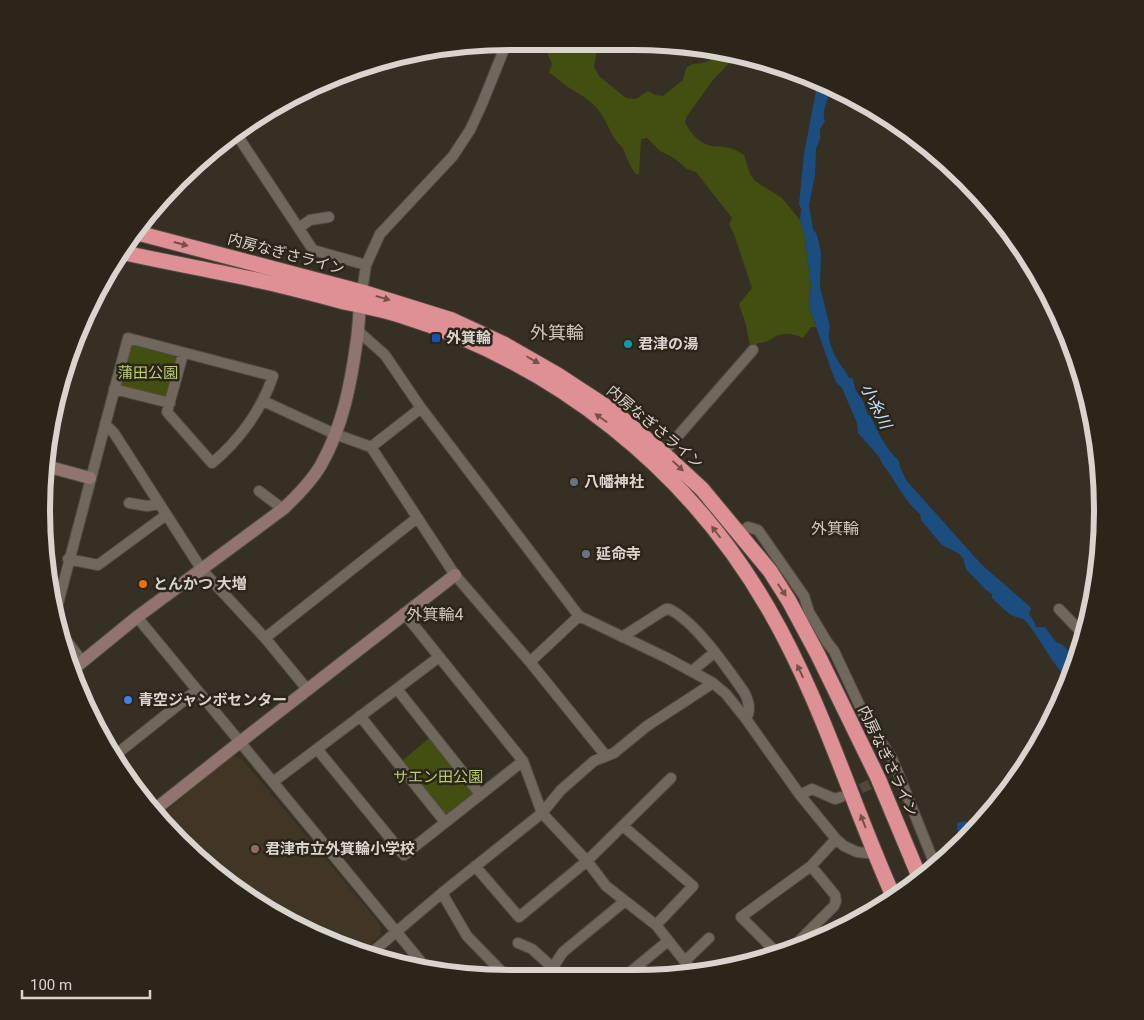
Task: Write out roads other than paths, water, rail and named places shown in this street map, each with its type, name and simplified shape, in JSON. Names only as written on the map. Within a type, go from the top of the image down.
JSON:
[{"type":"highway","name":"内房なぎさライン","points":[[142,234],[361,299],[449,333],[540,377],[608,423],[655,464],[707,520],[769,608],[820,715],[891,891]]},
{"type":"highway","name":"内房なぎさライン","points":[[128,254],[265,282],[361,299],[452,320],[504,344],[558,375],[613,411],[663,452],[702,490],[770,572],[789,601],[843,706],[878,778],[917,873]]},
{"type":"street","points":[[77,666],[137,617],[283,509],[302,490],[320,466],[335,434],[346,400],[358,331],[366,264],[380,234],[453,156],[470,130],[504,50]]},
{"type":"street","points":[[239,138],[313,250],[366,264]]},
{"type":"street","points":[[299,228],[310,220],[329,217]]},
{"type":"street","points":[[358,331],[385,355],[421,408],[579,616],[713,683],[726,694],[746,719],[800,795],[836,839],[844,846],[857,852],[876,854]]},
{"type":"street","points":[[59,599],[128,338],[273,376],[263,401],[245,428],[212,463],[167,412],[184,354]]},
{"type":"street","points":[[663,452],[753,350]]},
{"type":"street","points":[[114,389],[170,403]]},
{"type":"street","points":[[263,401],[335,434],[371,447],[455,575],[530,662],[606,756]]},
{"type":"street","points":[[371,447],[421,408]]},
{"type":"street","points":[[105,424],[114,433],[202,570],[265,638],[307,689]]},
{"type":"street","points":[[52,468],[90,478]]},
{"type":"street","points":[[259,491],[283,509]]},
{"type":"street","points":[[129,503],[147,506],[159,504]]},
{"type":"street","points":[[68,560],[98,565],[166,515]]},
{"type":"street","points":[[265,638],[417,518]]},
{"type":"street","points":[[739,534],[748,527],[758,530],[804,596],[809,612],[834,651],[866,719],[892,758],[933,859]]},
{"type":"street","points":[[159,807],[307,689],[455,575]]},
{"type":"street","points":[[622,637],[669,609],[684,619],[715,652],[744,692],[748,699],[749,713],[746,719]]},
{"type":"street","points":[[1059,609],[1078,629]]},
{"type":"street","points":[[404,613],[523,761],[542,813],[587,860],[606,886],[656,925],[689,967]]},
{"type":"street","points":[[530,662],[579,616]]},
{"type":"street","points":[[137,617],[419,961]]},
{"type":"street","points":[[71,646],[82,661]]},
{"type":"street","points":[[692,671],[715,652]]},
{"type":"street","points":[[273,782],[439,657]]},
{"type":"street","points":[[375,950],[442,893],[542,813],[561,790],[594,761],[614,753],[647,726],[713,683]]},
{"type":"street","points":[[397,689],[480,794]]},
{"type":"street","points":[[119,752],[197,690]]},
{"type":"street","points":[[843,706],[857,699]]},
{"type":"street","points":[[360,716],[445,822]]},
{"type":"street","points":[[317,749],[404,855],[523,761]]},
{"type":"street","points":[[886,777],[897,773]]},
{"type":"street","points":[[476,866],[519,916],[587,860],[671,778]]},
{"type":"street","points":[[800,795],[812,789],[835,798],[842,797]]},
{"type":"street","points":[[623,826],[693,886],[656,925]]},
{"type":"street","points":[[772,949],[740,917],[811,866],[836,839]]},
{"type":"street","points":[[802,938],[834,906],[836,900],[811,866]]},
{"type":"street","points":[[442,893],[467,936],[500,970]]},
{"type":"street","points":[[518,943],[532,950],[553,968],[564,952],[625,902]]},
{"type":"street","points":[[684,961],[709,938]]},
{"type":"street","points":[[633,970],[668,941]]},
{"type":"water","points":[[816,88],[830,94],[824,110],[825,121],[820,129],[820,139],[816,149],[815,175],[809,205],[813,229],[817,235],[821,253],[820,287],[830,327],[829,336],[832,350],[848,377],[853,379],[855,389],[863,401],[868,415],[871,416],[886,446],[899,461],[906,480],[981,564],[1031,608],[1029,614],[1036,627],[1045,627],[1056,642],[1066,649],[1070,656],[1064,675],[1024,619],[1010,614],[1003,609],[992,598],[992,594],[966,569],[963,558],[958,553],[942,545],[921,520],[920,514],[904,496],[880,458],[858,433],[857,423],[842,388],[836,382],[809,306],[811,285],[799,204],[804,154]]},
{"type":"water","points":[[964,821],[969,823],[958,836],[957,823]]},
{"type":"tunnel","points":[[847,795],[886,777]]},
{"type":"place","name":"外箕輪","points":[[436,338]]},
{"type":"place","name":"君津の湯","points":[[628,344]]},
{"type":"place","name":"八幡神社","points":[[574,482]]},
{"type":"place","name":"延命寺","points":[[586,554]]},
{"type":"place","name":"とんかつ 大増","points":[[143,584]]},
{"type":"place","name":"青空ジャンボセンター","points":[[128,700]]},
{"type":"place","name":"君津市立外箕輪小学校","points":[[255,849]]},
{"type":"district","name":"外箕輪","points":[[557,332]]},
{"type":"district","name":"外箕輪","points":[[835,528]]},
{"type":"district","name":"外箕輪4","points":[[435,614]]},
{"type":"park label","name":"蒲田公園","points":[[148,373]]},
{"type":"park label","name":"サエン田公園","points":[[438,777]]},
{"type":"water label","name":"小糸川","points":[[876,406]]}]
